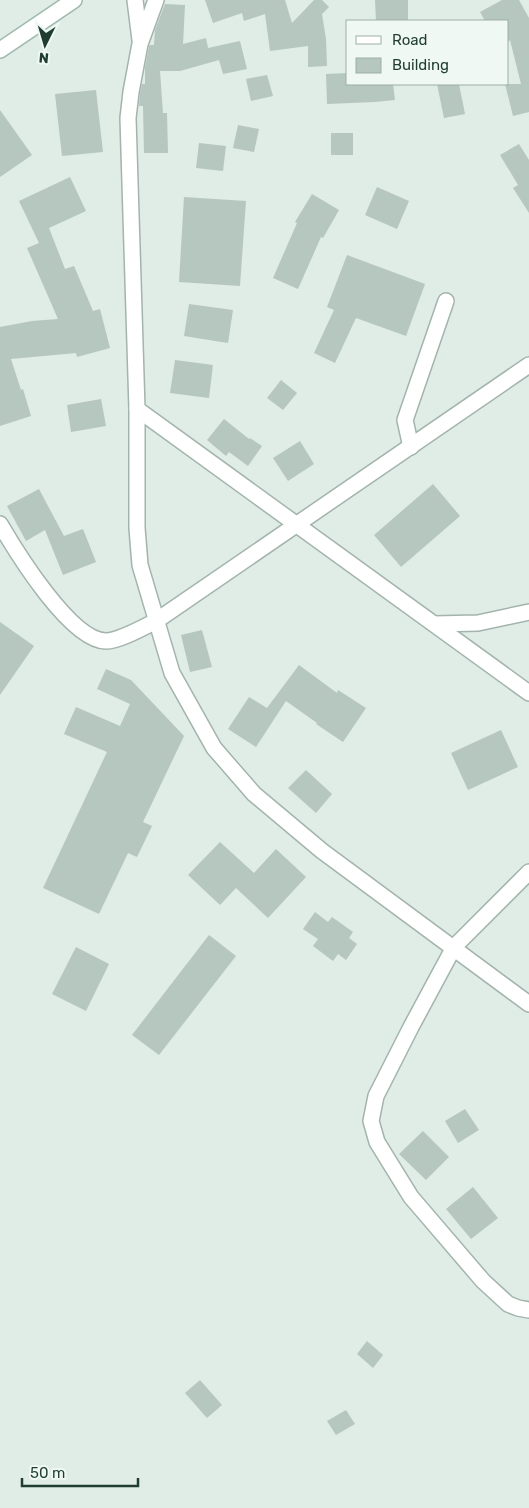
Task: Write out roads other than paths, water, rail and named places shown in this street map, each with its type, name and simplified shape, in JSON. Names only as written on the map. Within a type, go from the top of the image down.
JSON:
[{"type":"street","points":[[0,50],[73,0]]},
{"type":"street","points":[[135,0],[140,44]]},
{"type":"street","points":[[156,0],[140,44],[128,118],[137,409],[137,528],[140,565],[172,673],[214,748],[254,794],[322,850],[529,1004]]},
{"type":"street","points":[[411,447],[405,420],[446,300]]},
{"type":"street","points":[[0,524],[16,552],[69,620],[92,639],[108,642],[156,621],[529,365]]},
{"type":"street","points":[[137,409],[529,692]]},
{"type":"street","points":[[435,624],[478,623],[529,612]]},
{"type":"street","points":[[529,872],[454,947],[376,1096],[371,1121],[377,1142],[411,1197],[483,1281],[508,1304],[529,1310]]}]
